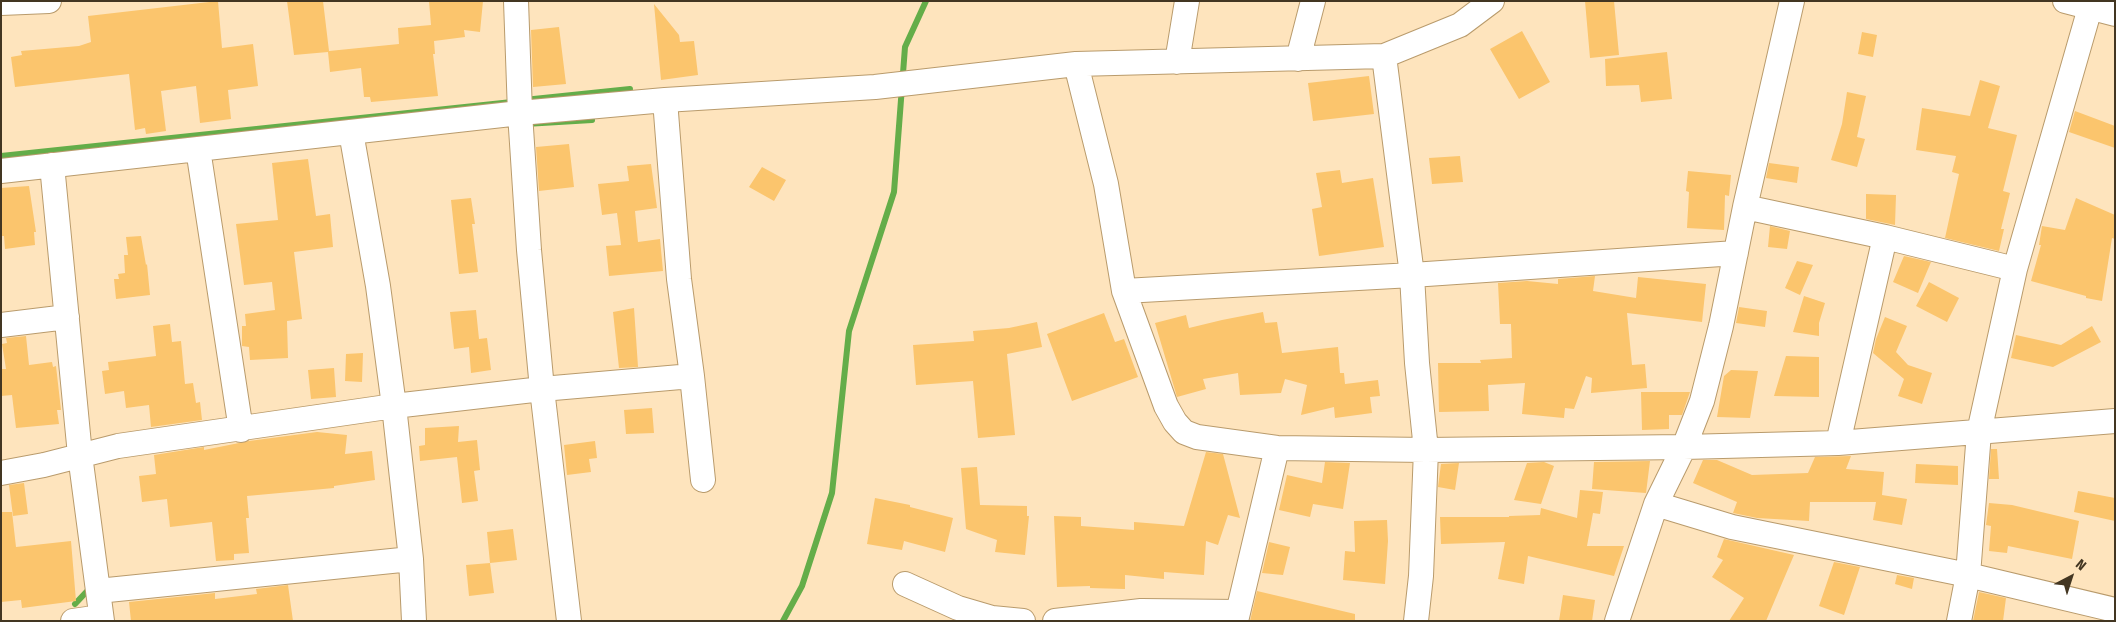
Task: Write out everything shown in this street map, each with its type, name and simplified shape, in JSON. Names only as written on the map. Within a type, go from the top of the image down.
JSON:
[{"type":"street","points":[[1,3],[48,1]]},
{"type":"street","points":[[516,1],[520,113],[529,250],[542,389],[569,621]]},
{"type":"street","points":[[1177,62],[1187,1]]},
{"type":"street","points":[[1298,59],[1313,1]]},
{"type":"street","points":[[1,171],[520,113],[665,100],[875,87],[1076,64],[1384,56],[1460,25],[1492,1]]},
{"type":"street","points":[[1617,621],[1656,504],[1684,447],[1702,401],[1721,326],[1745,207],[1792,1]]},
{"type":"street","points":[[2065,1],[2092,5],[2115,14]]},
{"type":"street","points":[[1959,621],[1968,575],[1979,432],[2015,269],[2092,5]]},
{"type":"street","points":[[1384,56],[1412,275],[1417,363],[1426,450],[1421,576],[1416,621]]},
{"type":"street","points":[[1076,64],[1106,184],[1124,291],[1166,406],[1175,422],[1184,432],[1197,437],[1277,448],[1426,450],[1684,447],[1838,443],[2115,421]]},
{"type":"street","points":[[665,100],[679,279],[704,480]]},
{"type":"street","points":[[351,132],[378,286],[394,406],[411,559],[414,621]]},
{"type":"street","points":[[198,149],[241,430]]},
{"type":"street","points":[[52,166],[80,455],[102,619],[73,621]]},
{"type":"street","points":[[1745,207],[1885,237],[2015,269]]},
{"type":"street","points":[[1838,443],[1885,237]]},
{"type":"street","points":[[1124,291],[1412,275],[1736,253]]},
{"type":"street","points":[[1,325],[67,317]]},
{"type":"street","points":[[1,473],[44,465],[118,446],[241,430],[394,406],[542,389],[692,376]]},
{"type":"street","points":[[1055,621],[1141,611],[1237,617],[1277,448]]},
{"type":"street","points":[[1656,504],[1732,527],[1968,575],[2115,610]]},
{"type":"street","points":[[98,591],[411,559]]},
{"type":"street","points":[[905,584],[958,608],[992,618],[1023,621]]},
{"type":"building","points":[[218,1],[222,48],[253,44],[258,86],[228,90],[231,119],[200,123],[196,86],[161,91],[166,131],[146,134],[145,128],[135,130],[129,74],[15,87],[11,57],[22,55],[21,51],[79,46],[91,42],[88,16]]},
{"type":"building","points":[[287,1],[323,1],[329,51],[399,44],[398,28],[431,25],[429,1],[483,1],[480,32],[464,30],[465,37],[434,41],[435,54],[433,54],[438,96],[371,102],[370,97],[364,97],[361,68],[330,72],[328,52],[294,55]]},
{"type":"building","points":[[1585,1],[1614,1],[1619,55],[1590,58]]},
{"type":"building","points":[[654,4],[679,35],[680,42],[694,41],[698,75],[661,80]]},
{"type":"building","points":[[559,27],[566,84],[533,87],[531,30]]},
{"type":"building","points":[[1522,31],[1550,82],[1519,99],[1490,49]]},
{"type":"building","points":[[1862,32],[1877,35],[1873,57],[1858,54]]},
{"type":"building","points":[[1667,52],[1672,99],[1641,102],[1639,85],[1606,86],[1605,59]]},
{"type":"building","points":[[1369,76],[1374,114],[1313,121],[1308,83]]},
{"type":"building","points":[[1980,80],[2000,86],[1988,128],[2017,135],[2003,191],[2010,193],[2001,229],[2004,229],[1999,251],[1945,238],[1959,174],[1952,172],[1956,156],[1916,150],[1922,108],[1970,116]]},
{"type":"building","points":[[1847,92],[1866,96],[1857,137],[1865,139],[1857,167],[1831,160],[1842,124]]},
{"type":"building","points":[[2075,111],[2115,126],[2115,148],[2069,132]]},
{"type":"building","points":[[569,144],[574,187],[539,191],[536,147]]},
{"type":"building","points":[[1460,156],[1463,182],[1432,184],[1429,158]]},
{"type":"building","points":[[308,159],[316,216],[330,214],[333,247],[294,252],[302,319],[287,321],[288,358],[250,360],[249,347],[242,346],[242,326],[246,326],[245,314],[275,310],[272,282],[244,285],[236,224],[278,220],[272,163]]},
{"type":"building","points":[[1769,163],[1799,167],[1797,183],[1766,178]]},
{"type":"building","points":[[651,164],[657,208],[635,211],[638,242],[660,239],[663,271],[609,276],[606,246],[621,245],[617,213],[602,215],[598,184],[629,181],[627,166]]},
{"type":"building","points":[[762,167],[786,180],[774,201],[749,187]]},
{"type":"building","points":[[1340,170],[1342,183],[1373,178],[1384,247],[1319,256],[1312,209],[1322,207],[1316,173]]},
{"type":"building","points":[[1688,171],[1731,175],[1729,196],[1725,195],[1724,230],[1687,228],[1689,192],[1686,191]]},
{"type":"building","points":[[29,186],[36,232],[34,232],[35,245],[5,249],[4,236],[1,236],[1,188]]},
{"type":"building","points":[[1866,194],[1896,195],[1895,225],[1866,219]]},
{"type":"building","points":[[471,198],[475,224],[472,224],[478,272],[459,274],[451,200]]},
{"type":"building","points":[[2076,198],[2115,215],[2115,239],[2112,238],[2102,301],[2031,281],[2041,245],[2039,245],[2042,226],[2065,230]]},
{"type":"building","points":[[1770,226],[1790,231],[1787,249],[1768,247]]},
{"type":"building","points":[[141,236],[147,264],[150,295],[116,299],[114,279],[119,279],[118,274],[125,273],[124,255],[128,255],[126,237]]},
{"type":"building","points":[[1904,256],[1931,262],[1918,293],[1893,282]]},
{"type":"building","points":[[1797,261],[1813,265],[1800,295],[1785,288]]},
{"type":"building","points":[[1595,276],[1593,291],[1636,298],[1638,277],[1706,284],[1702,322],[1627,313],[1632,365],[1645,364],[1647,388],[1591,393],[1592,378],[1586,376],[1574,409],[1565,408],[1564,418],[1522,414],[1525,383],[1488,385],[1489,411],[1439,412],[1438,363],[1481,363],[1480,360],[1512,358],[1511,324],[1500,324],[1498,283],[1527,281],[1558,284],[1558,279]]},
{"type":"building","points":[[1929,282],[1959,298],[1947,322],[1916,306]]},
{"type":"building","points":[[1804,296],[1825,303],[1819,323],[1819,336],[1793,332]]},
{"type":"building","points":[[1739,307],[1767,311],[1765,327],[1736,323]]},
{"type":"building","points":[[634,308],[638,367],[619,368],[613,312]]},
{"type":"building","points":[[476,310],[479,339],[487,338],[491,370],[471,373],[469,347],[454,349],[450,312]]},
{"type":"building","points":[[1263,312],[1265,323],[1277,322],[1282,353],[1338,347],[1340,373],[1344,373],[1345,384],[1378,380],[1380,396],[1370,397],[1372,413],[1335,418],[1334,407],[1301,415],[1307,385],[1285,379],[1281,393],[1240,395],[1238,373],[1203,379],[1206,389],[1177,397],[1155,323],[1186,315],[1189,328]]},
{"type":"building","points":[[1104,313],[1115,342],[1124,339],[1138,377],[1072,401],[1047,334]]},
{"type":"building","points":[[1885,317],[1907,326],[1896,352],[1908,365],[1932,373],[1922,404],[1898,396],[1904,379],[1873,353],[1876,339]]},
{"type":"building","points":[[1037,322],[1042,347],[1007,354],[1015,435],[978,438],[973,381],[916,385],[913,345],[974,341],[973,331],[1009,328]]},
{"type":"building","points":[[170,324],[172,342],[181,341],[185,384],[193,383],[196,403],[200,402],[202,420],[151,427],[149,405],[126,408],[124,391],[105,394],[102,371],[109,370],[108,362],[156,356],[153,326]]},
{"type":"building","points":[[2092,326],[2101,342],[2053,367],[2011,358],[2016,335],[2061,345]]},
{"type":"building","points":[[26,336],[29,365],[52,362],[53,367],[56,366],[61,410],[57,410],[59,424],[16,428],[12,395],[1,396],[1,369],[6,369],[2,344],[7,343],[6,338]]},
{"type":"building","points":[[363,353],[362,382],[345,381],[346,354]]},
{"type":"building","points":[[1786,356],[1819,357],[1819,397],[1774,396]]},
{"type":"building","points":[[334,368],[336,397],[311,399],[308,370]]},
{"type":"building","points":[[1731,370],[1758,371],[1750,418],[1717,417],[1724,376]]},
{"type":"building","points":[[1641,392],[1690,392],[1682,415],[1669,415],[1669,429],[1642,430]]},
{"type":"building","points":[[652,408],[654,433],[626,434],[624,410]]},
{"type":"building","points":[[459,426],[458,442],[477,440],[480,470],[474,471],[478,501],[462,503],[457,457],[420,461],[419,446],[425,445],[425,428]]},
{"type":"building","points":[[317,432],[347,435],[345,454],[372,451],[375,480],[334,486],[334,488],[247,496],[249,518],[246,518],[249,553],[234,554],[234,560],[216,561],[212,522],[170,527],[167,499],[142,502],[139,476],[156,474],[154,455],[204,447],[204,450],[249,441]]},
{"type":"building","points":[[595,441],[597,458],[589,459],[591,472],[567,475],[564,445]]},
{"type":"building","points":[[1991,449],[1997,449],[1999,479],[1989,479]]},
{"type":"building","points":[[1206,452],[1223,454],[1240,518],[1228,515],[1218,545],[1206,541],[1204,575],[1164,572],[1164,579],[1125,575],[1125,589],[1090,588],[1090,586],[1057,587],[1054,516],[1081,517],[1081,526],[1134,530],[1134,522],[1184,526]]},
{"type":"building","points":[[1851,456],[1846,469],[1884,472],[1882,495],[1907,499],[1902,525],[1873,520],[1876,502],[1810,502],[1809,521],[1757,518],[1733,513],[1737,502],[1693,483],[1703,460],[1717,460],[1752,475],[1808,473],[1815,457]]},
{"type":"building","points":[[1650,461],[1646,493],[1592,489],[1594,462]]},
{"type":"building","points":[[1325,462],[1350,463],[1343,509],[1313,504],[1310,517],[1279,510],[1287,475],[1322,483]]},
{"type":"building","points":[[1544,462],[1554,466],[1541,504],[1514,500],[1527,463]]},
{"type":"building","points":[[1459,463],[1455,490],[1438,487],[1441,464]]},
{"type":"building","points":[[1916,464],[1958,466],[1958,485],[1915,483]]},
{"type":"building","points":[[977,467],[980,505],[1027,506],[1027,516],[1029,516],[1025,555],[995,552],[997,540],[966,529],[961,468]]},
{"type":"building","points":[[24,483],[28,514],[13,516],[9,485]]},
{"type":"building","points":[[1580,490],[1603,492],[1600,514],[1593,513],[1587,546],[1624,546],[1614,576],[1528,556],[1524,584],[1498,579],[1505,542],[1441,544],[1440,517],[1540,515],[1541,508],[1577,518]]},
{"type":"building","points":[[2078,491],[2115,498],[2115,521],[2074,512]]},
{"type":"building","points":[[875,498],[910,505],[910,507],[953,518],[945,552],[904,541],[902,550],[867,544]]},
{"type":"building","points":[[1989,503],[2012,505],[2079,521],[2072,559],[2008,546],[2007,553],[1989,551],[1991,526],[1986,525]]},
{"type":"building","points":[[1,512],[12,512],[16,547],[71,541],[76,601],[22,608],[21,600],[1,602]]},
{"type":"building","points":[[1387,520],[1388,541],[1385,584],[1343,580],[1345,551],[1355,552],[1354,521]]},
{"type":"building","points":[[513,529],[517,560],[490,563],[487,532]]},
{"type":"building","points":[[1724,539],[1794,555],[1766,621],[1729,621],[1744,598],[1712,577],[1723,560],[1717,557]]},
{"type":"building","points":[[1269,542],[1290,547],[1283,575],[1262,573]]},
{"type":"building","points":[[1834,562],[1860,567],[1844,615],[1819,606]]},
{"type":"building","points":[[490,563],[494,593],[469,596],[466,565]]},
{"type":"building","points":[[1897,575],[1914,578],[1912,589],[1895,584]]},
{"type":"building","points":[[288,585],[293,621],[131,621],[129,602],[215,593],[215,599],[257,594],[256,589]]},
{"type":"building","points":[[1257,591],[1355,614],[1355,621],[1250,621]]},
{"type":"building","points":[[1979,592],[2006,598],[2003,621],[1973,621]]},
{"type":"building","points":[[1563,595],[1595,600],[1592,621],[1559,621]]},
{"type":"waterway","points":[[783,621],[802,586],[832,493],[849,331],[894,192],[905,47],[926,1]]},
{"type":"waterway","points":[[524,100],[630,89]]},
{"type":"waterway","points":[[1,156],[512,102]]},
{"type":"waterway","points":[[525,124],[592,120]]},
{"type":"waterway","points":[[75,604],[90,588],[89,586]]}]
